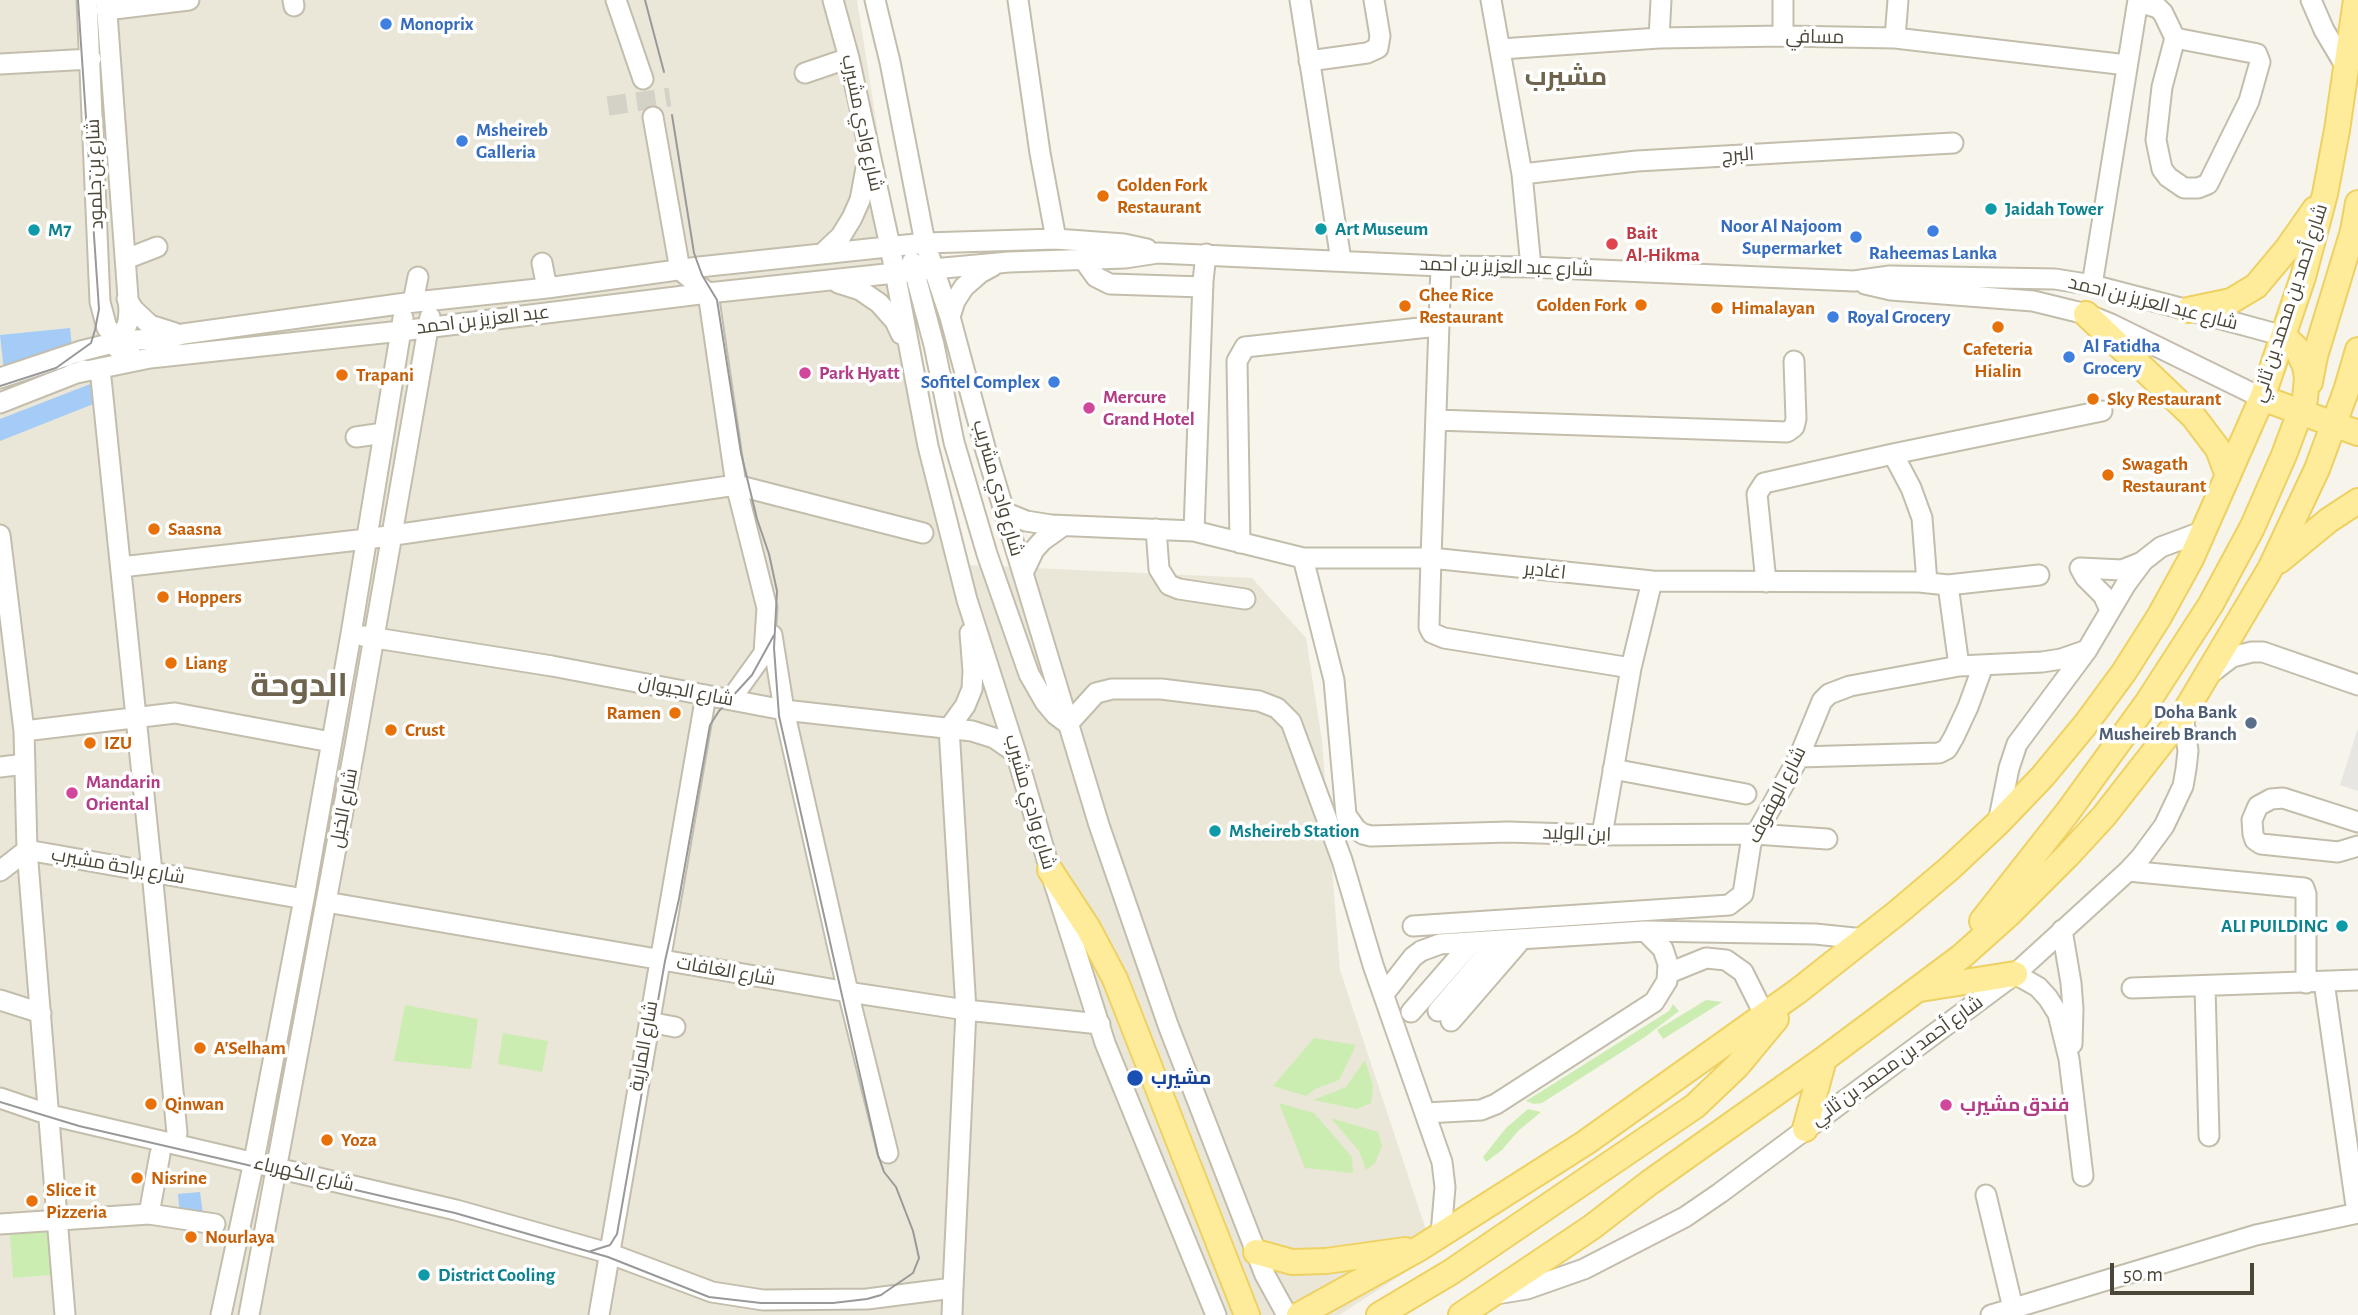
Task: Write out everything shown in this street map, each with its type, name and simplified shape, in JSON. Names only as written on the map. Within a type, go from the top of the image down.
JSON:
[{"type":"main road","name":"شارع أحمد بن محمد بن ثاني","points":[[1299,1315],[1420,1248],[1585,1143],[1765,1016],[1950,868],[2043,776],[2085,725],[2124,672],[2159,617],[2204,531],[2262,398],[2284,337],[2325,194],[2356,0]]},
{"type":"main road","points":[[2188,310],[2231,301],[2256,286],[2287,249],[2325,194]]},
{"type":"main road","points":[[1926,982],[1995,907],[2025,869],[2110,755],[2211,604],[2252,528],[2301,413],[2308,379],[2350,242],[2358,204]]},
{"type":"main road","points":[[2085,314],[2193,416],[2218,449],[2228,476]]},
{"type":"main road","points":[[2284,337],[2318,349],[2357,358]]},
{"type":"main road","points":[[2284,337],[2297,349],[2315,410],[2325,421],[2334,425]]},
{"type":"main road","name":"شارع أحمد بن محمد بن ثاني","points":[[1461,1315],[1563,1247],[1962,956],[2069,855],[2104,816],[2183,715],[2208,676],[2270,569],[2295,519],[2334,425],[2352,393],[2357,358]]},
{"type":"main road","points":[[2352,393],[2308,379],[2290,377],[2269,387],[2262,398],[2358,433]]},
{"type":"main road","points":[[2270,569],[2329,520],[2358,501]]},
{"type":"main road","points":[[1050,870],[1092,934],[1115,979],[1247,1315]]},
{"type":"main road","points":[[1926,982],[2015,974]]},
{"type":"main road","points":[[1379,1315],[1451,1272],[1695,1105],[1737,1066],[1798,991]]},
{"type":"main road","points":[[1805,1129],[1824,1059]]},
{"type":"main road","points":[[1261,1264],[1326,1261],[1420,1248]]},
{"type":"street","name":"شارع بن جلمود","points":[[87,0],[100,302],[107,328],[136,353],[150,358]]},
{"type":"street","points":[[106,5],[190,0]]},
{"type":"street","points":[[615,0],[643,79]]},
{"type":"street","name":"شارع وادي مشيرب","points":[[833,0],[849,58],[890,246]]},
{"type":"street","name":"شارع وادي مشيرب","points":[[875,0],[890,62],[925,243]]},
{"type":"street","points":[[1018,0],[1040,153],[1056,239]]},
{"type":"street","points":[[1300,0],[1341,260]]},
{"type":"street","points":[[1309,61],[1367,53],[1378,48],[1380,36],[1374,0]]},
{"type":"street","points":[[1491,0],[1522,174],[1531,267]]},
{"type":"street","points":[[1659,38],[1661,0]]},
{"type":"street","points":[[1783,0],[1783,36]]},
{"type":"street","points":[[1895,38],[1898,0]]},
{"type":"street","points":[[2311,0],[2324,30],[2346,67]]},
{"type":"street","points":[[2092,285],[2138,1],[2158,8],[2163,13],[2175,38],[2162,88],[2156,140],[2162,169],[2168,177],[2184,188],[2198,188],[2208,184],[2249,101],[2260,62],[2257,54],[2175,38]]},
{"type":"street","name":"شارع بن جلمود","points":[[106,5],[127,299],[128,322],[121,341]]},
{"type":"street","name":"مسافي","points":[[1501,50],[1659,38],[1895,38],[2127,65]]},
{"type":"street","points":[[805,73],[849,58]]},
{"type":"street","points":[[0,64],[91,59]]},
{"type":"street","points":[[653,117],[680,270],[708,293],[736,485],[767,608],[784,710],[848,992],[888,1153]]},
{"type":"street","name":"البرج","points":[[1522,174],[1637,161],[1953,144]]},
{"type":"street","points":[[823,253],[841,236],[852,218],[860,200],[869,153]]},
{"type":"street","name":"شارع عبد العزيز بن احمد","points":[[890,246],[1056,239],[1124,244],[1158,253]]},
{"type":"street","name":"شارع وادي مشريب","points":[[925,243],[925,270],[950,317],[1023,573]]},
{"type":"street","points":[[894,274],[890,246],[904,250],[925,270],[954,442],[987,554],[1029,674],[1045,702],[1068,724]]},
{"type":"street","name":"عبد العزيز بن احمد","points":[[0,378],[81,351],[121,341],[170,338],[433,300],[890,246]]},
{"type":"street","points":[[125,259],[157,247]]},
{"type":"street","points":[[1184,253],[1203,284]]},
{"type":"street","name":"شارع عبد العزيز بن احمد","points":[[894,274],[1009,262],[1184,253],[1441,266],[1531,267],[1854,281],[1890,276],[2032,277],[2092,285],[2284,337]]},
{"type":"street","points":[[1194,531],[1206,254]]},
{"type":"street","points":[[1083,259],[1096,277],[1110,284],[1203,284]]},
{"type":"street","points":[[950,317],[959,293],[972,279],[989,268],[1009,262]]},
{"type":"street","points":[[542,263],[547,288]]},
{"type":"street","points":[[1441,266],[1429,627],[1436,636],[1630,668]]},
{"type":"street","name":"شارع وادي مشيرب","points":[[894,274],[928,446],[967,600],[1050,870],[1100,1024],[1216,1315]]},
{"type":"street","name":"عبد العزيز بن احمد","points":[[72,374],[150,358],[894,274]]},
{"type":"street","name":"شارع الخيل","points":[[221,1315],[303,899],[368,540],[401,331],[418,276]]},
{"type":"street","points":[[830,281],[860,290],[879,303],[895,321],[909,353]]},
{"type":"street","name":"شارع عبد العزيز بن احمد","points":[[1854,281],[1891,290],[2032,301],[2085,314],[2111,324],[2262,398]]},
{"type":"street","points":[[127,299],[133,309],[150,325],[160,330],[183,334]]},
{"type":"street","name":"شارع الخيل","points":[[249,1315],[323,925],[433,300]]},
{"type":"street","points":[[1240,543],[1237,361],[1245,347],[1438,326]]},
{"type":"street","name":"عبد العزيز بن احمد","points":[[0,402],[101,362],[114,353],[121,341]]},
{"type":"street","points":[[1436,420],[1787,432],[1796,423],[1794,361]]},
{"type":"street","points":[[101,378],[177,1133]]},
{"type":"street","points":[[1766,582],[1757,499],[1761,486],[1893,454],[2102,411]]},
{"type":"street","points":[[356,437],[384,433]]},
{"type":"street","points":[[1893,454],[1911,488],[1922,518],[1927,583]]},
{"type":"street","points":[[121,567],[368,540],[736,485],[923,533]]},
{"type":"street","name":"اغادير","points":[[1004,512],[1038,523],[1063,526],[1194,531],[1303,558],[1431,558],[1652,580],[1948,585],[2039,576]]},
{"type":"street","points":[[1063,526],[1042,541],[1027,561],[1023,573],[1099,825],[1168,1025],[1261,1264],[1287,1315]]},
{"type":"street","points":[[1161,529],[1169,569],[1177,583],[1185,590],[1245,599]]},
{"type":"street","points":[[2110,610],[2103,595],[2080,568],[2122,570],[2143,561],[2161,547],[2204,531]]},
{"type":"street","points":[[0,535],[5,621],[24,731],[27,850],[0,871]]},
{"type":"street","name":"ابن الوليد","points":[[1303,558],[1334,680],[1345,806],[1350,822],[1356,829],[1371,836],[1508,832],[1602,835],[1755,834],[1827,839]]},
{"type":"street","points":[[1998,823],[2009,768],[2017,744],[2087,650],[2143,561]]},
{"type":"street","points":[[1602,835],[1630,668],[1652,580]]},
{"type":"street","points":[[1948,585],[1959,666]]},
{"type":"street","points":[[952,1315],[966,1010],[949,728],[965,706],[972,689],[967,600]]},
{"type":"street","points":[[731,699],[764,653],[767,608]]},
{"type":"street","name":"شارع الجيوان","points":[[351,634],[552,666],[784,710],[984,734],[1016,753]]},
{"type":"street","name":"شارع الهفوف","points":[[1413,926],[1729,905],[1740,899],[1745,888],[1749,849],[1755,834],[1799,757],[1822,701],[1829,694],[1850,686],[1959,666],[2028,664],[2062,659],[2087,650]]},
{"type":"street","points":[[2208,676],[2232,657],[2242,653],[2263,652],[2358,685]]},
{"type":"street","points":[[2028,664],[2045,678],[2050,702]]},
{"type":"street","points":[[1799,757],[1939,753],[1947,749],[1954,737],[1983,666]]},
{"type":"street","points":[[1068,724],[1096,693],[1111,689],[1161,689],[1259,701],[1277,708],[1291,722],[1342,860],[1384,994],[1442,1162],[1444,1177],[1441,1234]]},
{"type":"street","name":"شارع المارية","points":[[598,1315],[706,695]]},
{"type":"street","points":[[24,731],[175,712],[331,742]]},
{"type":"street","name":"شارع أحمد بن محمد بن ثاني","points":[[1491,1295],[1558,1280],[1648,1238],[1720,1193],[2015,974],[2128,871],[2164,826],[2183,786],[2188,751],[2183,715]]},
{"type":"street","points":[[0,767],[25,764]]},
{"type":"street","points":[[1613,769],[1746,794]]},
{"type":"street","points":[[2358,822],[2283,798],[2271,799],[2258,806],[2252,820],[2255,841],[2261,844],[2338,852],[2358,846]]},
{"type":"street","name":"شارع براحة مشيرب","points":[[65,1315],[27,850],[303,899]]},
{"type":"street","points":[[1991,1315],[2256,1235],[2357,1213],[2315,983],[2304,888],[2128,871]]},
{"type":"street","name":"شارع الغافات","points":[[326,902],[848,992],[966,1010],[1100,1024]]},
{"type":"street","points":[[323,925],[354,907]]},
{"type":"street","points":[[1384,994],[1407,964],[1421,951],[1440,944],[1645,930],[1815,934],[1864,939]]},
{"type":"street","points":[[1426,1113],[1481,1110],[1496,1104],[1647,1007],[1660,996],[1669,973],[1663,948],[1645,930]]},
{"type":"street","points":[[2062,930],[2073,1009],[2069,1059]]},
{"type":"street","points":[[1499,941],[1444,1016],[1521,940]]},
{"type":"street","points":[[1411,1012],[1472,942]]},
{"type":"street","points":[[1669,973],[1706,958],[1726,960],[1743,972],[1765,1016]]},
{"type":"street","points":[[2015,974],[2038,986],[2058,1014],[2069,1059],[2083,1176]]},
{"type":"street","points":[[2132,988],[2358,980]]},
{"type":"street","points":[[2205,987],[2209,1136]]},
{"type":"street","points":[[0,1000],[41,1013]]},
{"type":"street","points":[[649,1022],[675,1027]]},
{"type":"street","name":"شارع الكهرباء","points":[[0,1098],[50,1115],[456,1210],[608,1253],[712,1292],[763,1300],[867,1300],[953,1288]]},
{"type":"street","points":[[149,1214],[160,1154]]},
{"type":"street","points":[[1986,1195],[2013,1308]]},
{"type":"street","points":[[0,1224],[149,1214],[215,1224]]},
{"type":"shaded area","name":"مشيرب","points":[[0,0],[857,0],[946,564],[1252,578],[1306,638],[1322,741],[1340,970],[1434,1254],[1339,1315],[0,1315]]},
{"type":"shaded area","points":[[2358,728],[2358,791],[2340,785]]},
{"type":"green space","points":[[1706,1000],[1722,1002],[1663,1039],[1657,1030]]},
{"type":"green space","points":[[1673,1004],[1679,1011],[1645,1037],[1542,1103],[1526,1101],[1669,1011]]},
{"type":"green space","points":[[405,1005],[478,1019],[471,1069],[394,1061]]},
{"type":"green space","points":[[503,1033],[548,1041],[542,1072],[498,1064]]},
{"type":"green space","points":[[1314,1038],[1356,1045],[1339,1080],[1315,1089],[1306,1096],[1273,1086]]},
{"type":"green space","points":[[1365,1060],[1373,1086],[1371,1103],[1357,1109],[1313,1100],[1346,1087]]},
{"type":"green space","points":[[1279,1103],[1314,1113],[1352,1157],[1353,1173],[1305,1168]]},
{"type":"green space","points":[[1528,1109],[1541,1112],[1486,1162],[1483,1157],[1506,1128]]},
{"type":"green space","points":[[1331,1118],[1378,1132],[1382,1146],[1375,1163],[1366,1170],[1359,1151]]},
{"type":"green space","points":[[58,1219],[62,1274],[13,1278],[9,1224]]},
{"type":"water","points":[[70,328],[72,347],[4,371],[0,335]]},
{"type":"water","points":[[93,383],[96,403],[0,441],[0,419]]},
{"type":"water","points":[[200,1192],[203,1214],[180,1216],[178,1194]]},
{"type":"tunnel","points":[[608,106],[670,97]]},
{"type":"tram line","points":[[0,386],[56,368],[91,343],[95,330],[99,309],[78,0]]},
{"type":"tram line","points":[[645,0],[664,72]]},
{"type":"tram line","points":[[0,1102],[79,1126],[455,1213],[608,1257],[709,1297],[761,1303],[833,1303],[881,1295],[913,1273],[919,1258],[913,1231],[896,1187],[884,1172],[878,1155],[779,716],[774,648],[777,591],[741,453],[717,300],[702,275],[694,253],[672,115]]},
{"type":"tram line","points":[[591,1251],[610,1245],[617,1234],[710,725],[719,711],[752,675],[774,635]]},
{"type":"place","name":"Monoprix","points":[[386,24]]},
{"type":"place","name":"Msheireb Galleria","points":[[462,141]]},
{"type":"place","name":"Golden Fork Restaurant","points":[[1103,196]]},
{"type":"place","name":"Jaidah Tower","points":[[1991,209]]},
{"type":"place","name":"Art Museum","points":[[1321,229]]},
{"type":"place","name":"M7","points":[[34,230]]},
{"type":"place","name":"Raheemas Lanka","points":[[1933,231]]},
{"type":"place","name":"Noor Al Najoom Supermarket","points":[[1856,237]]},
{"type":"place","name":"Bait Al-Hikma","points":[[1612,244]]},
{"type":"place","name":"Golden Fork","points":[[1641,305]]},
{"type":"place","name":"Ghee Rice Restaurant","points":[[1405,306]]},
{"type":"place","name":"Himalayan","points":[[1717,308]]},
{"type":"place","name":"Royal Grocery","points":[[1833,317]]},
{"type":"place","name":"Cafeteria Hialin","points":[[1998,327]]},
{"type":"place","name":"Al Fatidha Grocery","points":[[2069,357]]},
{"type":"place","name":"Park Hyatt","points":[[805,373]]},
{"type":"place","name":"Trapani","points":[[342,375]]},
{"type":"place","name":"Sofitel Complex","points":[[1054,382]]},
{"type":"place","name":"Sky Restaurant","points":[[2093,399]]},
{"type":"place","name":"Mercure Grand Hotel","points":[[1089,408]]},
{"type":"place","name":"Swagath Restaurant","points":[[2108,475]]},
{"type":"place","name":"Saasna","points":[[154,529]]},
{"type":"place","name":"Hoppers","points":[[163,597]]},
{"type":"place","name":"Liang","points":[[171,663]]},
{"type":"place","name":"Ramen","points":[[675,713]]},
{"type":"place","name":"Doha Bank Musheireb Branch","points":[[2251,723]]},
{"type":"place","name":"Crust","points":[[391,730]]},
{"type":"place","name":"IZU","points":[[90,743]]},
{"type":"place","name":"Mandarin Oriental","points":[[72,793]]},
{"type":"place","name":"Msheireb Station","points":[[1215,831]]},
{"type":"place","name":"ALI PUILDING","points":[[2342,926]]},
{"type":"place","name":"A'Selham","points":[[200,1048]]},
{"type":"place","name":"مشيرب","points":[[1135,1078]]},
{"type":"place","name":"Qinwan","points":[[151,1104]]},
{"type":"place","name":"فندق مشيرب","points":[[1946,1105]]},
{"type":"place","name":"Yoza","points":[[327,1140]]},
{"type":"place","name":"Nisrine","points":[[137,1178]]},
{"type":"place","name":"Slice it Pizzeria","points":[[32,1201]]},
{"type":"place","name":"Nourlaya","points":[[191,1237]]},
{"type":"place","name":"District Cooling","points":[[424,1275]]},
{"type":"district","name":"مشيرب","points":[[1566,77]]},
{"type":"district","name":"الدوحة","points":[[299,686]]}]
